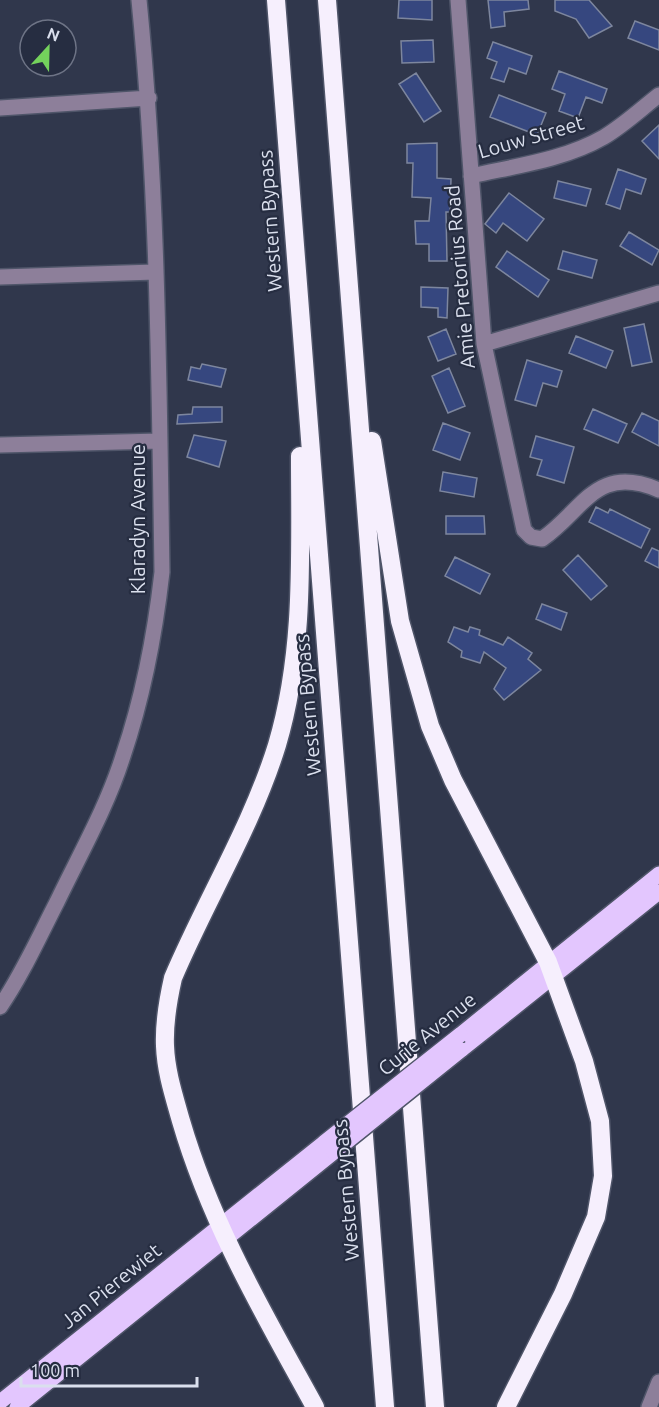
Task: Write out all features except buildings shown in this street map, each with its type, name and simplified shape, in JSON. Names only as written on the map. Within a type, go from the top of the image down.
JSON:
[{"type":"highway","name":"Western Bypass","points":[[276,0],[385,1407]]},
{"type":"highway","points":[[327,0],[435,1407]]},
{"type":"highway","points":[[299,314],[300,582],[298,643],[289,699],[277,746],[261,788],[173,978],[166,1010],[165,1046],[169,1081],[192,1158],[256,1303],[315,1407]]},
{"type":"highway","points":[[355,363],[372,440],[400,621],[417,684],[453,780],[550,970],[584,1061],[600,1121],[603,1147],[601,1196],[588,1241],[506,1407]]},
{"type":"main road","name":"Curie Avenue","points":[[329,1147],[461,1050],[659,874]]},
{"type":"main road","name":"Curie Avenue","points":[[223,1232],[329,1147],[460,1035],[659,892]]},
{"type":"main road","name":"Jan Pierewiet","points":[[0,1402],[223,1232]]},
{"type":"main road","name":"Jan Pierewiet","points":[[16,1407],[223,1232]]},
{"type":"street","name":"Klaradyn Avenue","points":[[0,1007],[44,928],[95,824],[123,757],[151,648],[158,604],[162,572],[155,272],[148,98],[139,0]]},
{"type":"street","name":"Amie Pretorius Road","points":[[458,0],[484,344],[520,521],[527,535],[542,539],[588,495],[611,484],[633,483],[659,490]]},
{"type":"street","name":"Louw Street","points":[[471,176],[584,147],[617,129],[659,95]]},
{"type":"street","points":[[0,108],[148,98]]},
{"type":"street","points":[[0,277],[155,272]]},
{"type":"street","points":[[484,344],[659,293]]},
{"type":"street","points":[[0,445],[160,441]]},
{"type":"street","points":[[649,1407],[659,1382]]}]
